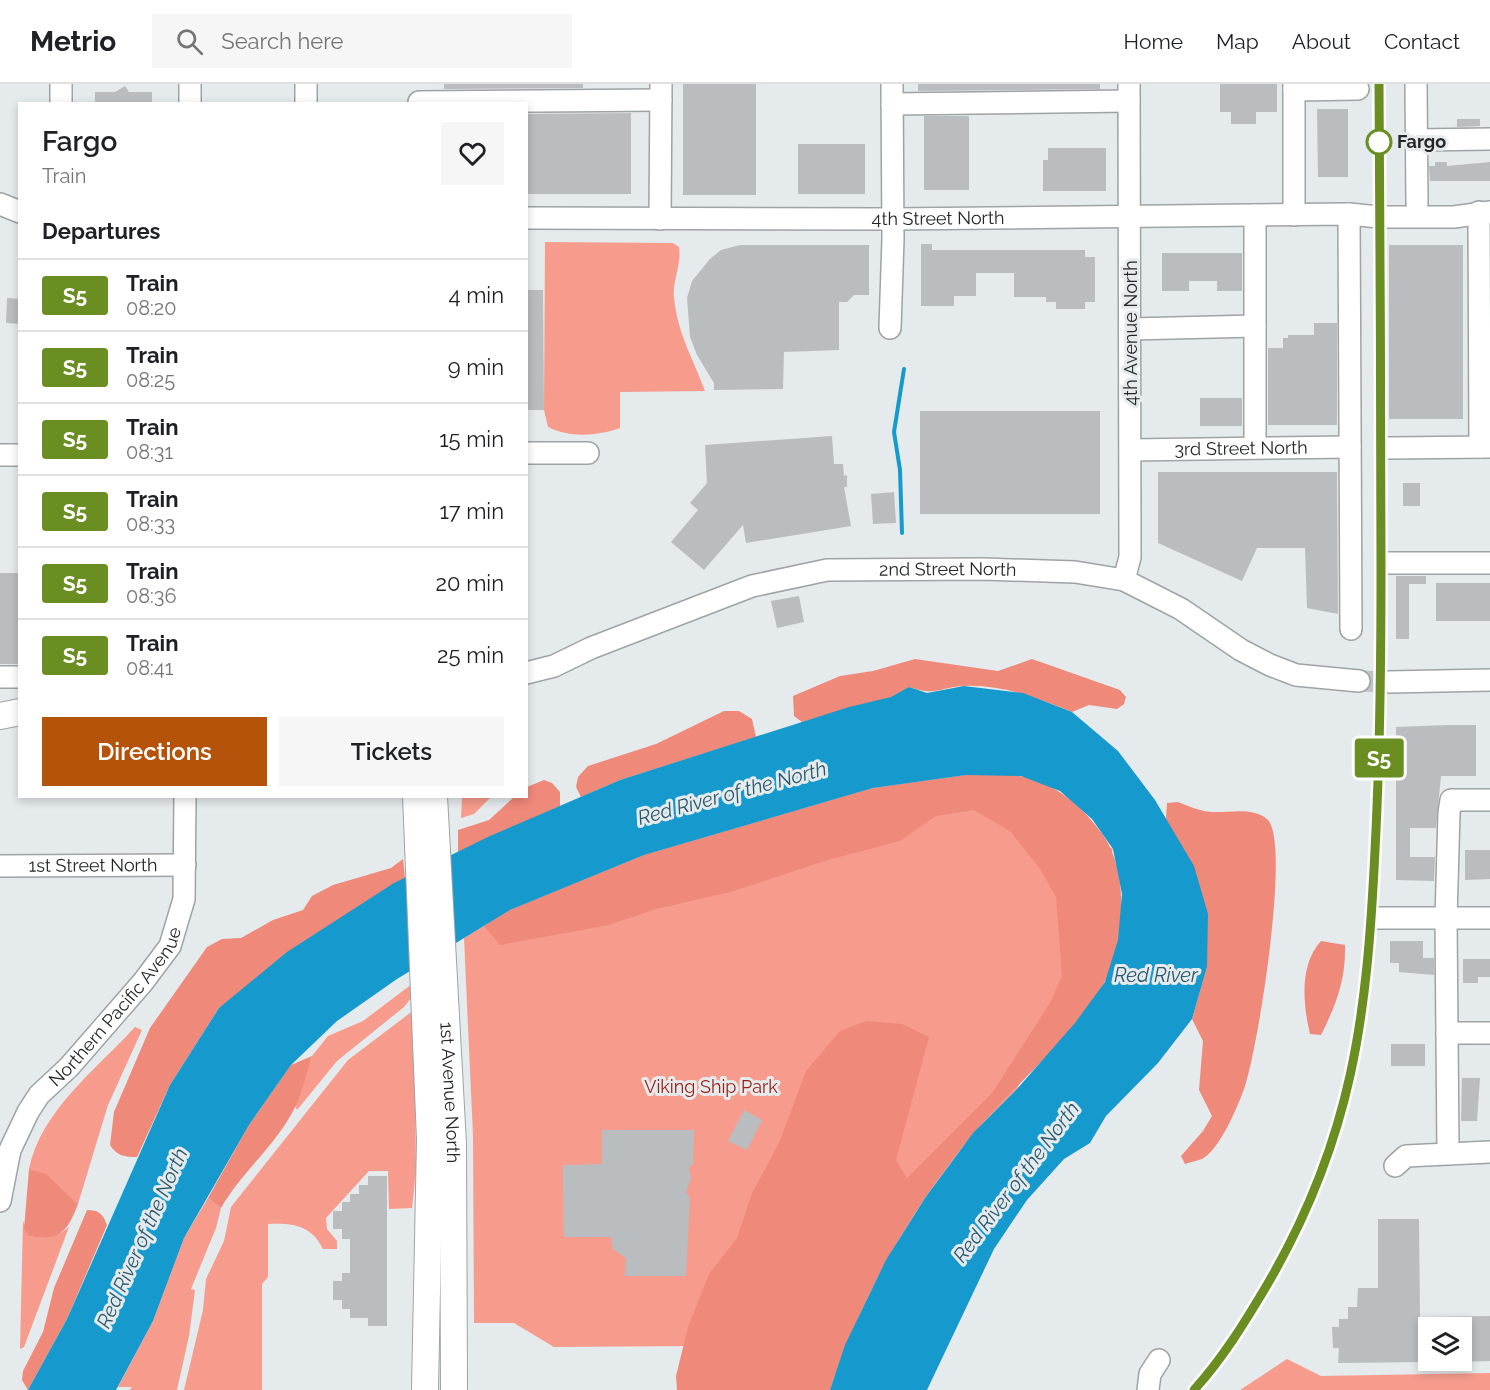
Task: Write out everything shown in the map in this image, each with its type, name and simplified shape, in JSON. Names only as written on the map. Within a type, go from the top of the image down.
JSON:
[{"type":"main road","points":[[0,703],[18,704]]},
{"type":"main road","points":[[0,716],[18,712]]},
{"type":"main road","name":"1st Avenue North","points":[[416,798],[441,1142],[454,1390]]},
{"type":"main road","name":"1st Avenue North","points":[[425,1390],[441,1142],[434,798]]},
{"type":"street","points":[[61,84],[61,102]]},
{"type":"street","points":[[190,84],[190,102]]},
{"type":"street","points":[[306,84],[306,102]]},
{"type":"street","points":[[1416,84],[1417,204]]},
{"type":"street","points":[[1294,215],[1294,87],[1358,89]]},
{"type":"street","points":[[419,97],[661,92],[660,219]]},
{"type":"street","points":[[890,328],[893,219],[892,94],[1129,92]]},
{"type":"street","name":"4th Avenue North","points":[[1124,580],[1130,557],[1129,92]]},
{"type":"street","points":[[1416,140],[1490,139]]},
{"type":"street","points":[[0,204],[18,211]]},
{"type":"street","name":"4th Street North","points":[[1349,214],[1379,205],[1417,204],[1454,205],[1481,212]]},
{"type":"street","points":[[1388,448],[1485,447],[1481,212]]},
{"type":"street","name":"4th Street North","points":[[528,218],[893,219],[1349,214],[1379,217],[1454,217],[1481,212]]},
{"type":"street","points":[[1349,214],[1351,629]]},
{"type":"street","points":[[1255,215],[1255,448]]},
{"type":"street","points":[[1131,329],[1255,326]]},
{"type":"street","name":"3rd Street North","points":[[1131,450],[1350,447]]},
{"type":"street","points":[[528,453],[588,453]]},
{"type":"street","points":[[0,455],[18,455]]},
{"type":"street","points":[[1386,563],[1490,563]]},
{"type":"street","name":"2nd Street North","points":[[528,672],[554,666],[591,648],[752,586],[827,570],[1019,569],[1075,572],[1124,580],[1181,609],[1241,650],[1270,665],[1296,675],[1359,681]]},
{"type":"street","points":[[0,677],[18,677]]},
{"type":"street","points":[[1389,682],[1490,680]]},
{"type":"street","name":"Northern Pacific Avenue","points":[[1,1193],[18,1130],[39,1095],[76,1059],[143,982],[170,946],[184,899],[185,798]]},
{"type":"street","points":[[1448,1152],[1446,918],[1451,800],[1490,800]]},
{"type":"street","name":"1st Street North","points":[[0,866],[185,866]]},
{"type":"street","points":[[1376,918],[1490,918]]},
{"type":"street","points":[[1447,1033],[1490,1033]]},
{"type":"street","points":[[1395,1166],[1406,1156],[1448,1152],[1490,1152]]},
{"type":"street","points":[[1148,1390],[1150,1374],[1159,1360]]},
{"type":"green space","points":[[545,242],[673,243],[679,247],[674,285],[676,311],[682,335],[705,391],[620,392],[620,428],[584,435],[556,431],[548,427],[544,410]]},
{"type":"green space","name":"Viking Ship Park","points":[[966,775],[1113,849],[1017,1089],[973,1133],[925,1198],[886,1260],[845,1345],[554,1347],[514,1323],[474,1323],[473,1136],[464,938],[510,910],[644,855],[873,788]]},
{"type":"green space","points":[[462,798],[490,798],[474,814],[461,818]]},
{"type":"green space","points":[[412,984],[412,997],[404,1007],[337,1061],[297,1110],[295,1106],[312,1056],[328,1036],[363,1021]]},
{"type":"green space","points":[[414,1010],[416,1170],[412,1208],[389,1209],[388,1171],[369,1171],[326,1218],[327,1229],[337,1241],[337,1249],[323,1249],[313,1235],[300,1227],[268,1224],[268,1277],[262,1284],[262,1390],[184,1390],[203,1310],[206,1279],[224,1241],[231,1207],[348,1060]]},
{"type":"green space","points":[[135,1027],[142,1030],[108,1105],[78,1204],[46,1175],[29,1169],[35,1148],[45,1128],[72,1092]]},
{"type":"green space","points":[[208,1198],[221,1208],[216,1228],[191,1289],[195,1290],[189,1336],[177,1390],[130,1390],[132,1387],[118,1387],[153,1321],[184,1238]]},
{"type":"green space","points":[[23,1221],[29,1236],[34,1237],[55,1235],[69,1227],[24,1347],[20,1349]]},
{"type":"green space","points":[[1287,1359],[1321,1376],[1490,1373],[1490,1390],[1240,1390]]},
{"type":"shaded area","points":[[915,659],[998,671],[1032,659],[1120,690],[1126,697],[1124,704],[1117,709],[1089,705],[1072,712],[1033,697],[991,687],[963,686],[925,691],[909,687],[892,697],[802,722],[794,716],[793,696],[840,676],[873,671]]},
{"type":"shaded area","points":[[724,711],[739,711],[752,719],[756,737],[620,780],[581,797],[576,787],[578,777],[588,766],[656,744]]},
{"type":"shaded area","points":[[966,775],[1013,775],[1045,784],[1067,797],[1087,815],[1103,835],[1117,868],[1122,908],[1117,949],[1104,983],[1076,1024],[989,1115],[924,1199],[871,1292],[830,1390],[677,1390],[676,1376],[688,1327],[709,1274],[737,1238],[752,1193],[779,1143],[806,1071],[840,1031],[866,1021],[902,1024],[929,1037],[896,1160],[907,1178],[992,1093],[1050,1003],[1062,976],[1056,897],[1040,869],[1010,831],[974,810],[936,816],[900,841],[828,860],[730,892],[656,909],[609,925],[500,945],[484,926],[510,910],[644,855],[873,788]]},
{"type":"shaded area","points":[[544,780],[552,783],[560,792],[560,806],[458,852],[458,830],[489,820],[513,798],[528,798],[528,787]]},
{"type":"shaded area","points":[[1178,802],[1211,812],[1253,812],[1267,819],[1274,835],[1276,865],[1270,949],[1264,994],[1244,1089],[1215,1147],[1202,1159],[1185,1164],[1181,1156],[1203,1131],[1212,1116],[1199,1090],[1203,1041],[1192,1019],[1207,967],[1166,819],[1167,803]]},
{"type":"shaded area","points":[[403,859],[405,878],[219,1008],[170,1085],[137,1157],[115,1152],[110,1145],[114,1112],[150,1028],[207,947],[222,939],[241,938],[273,920],[303,910],[312,896],[333,885],[391,868]]},
{"type":"shaded area","points":[[1321,941],[1345,945],[1345,957],[1339,992],[1321,1035],[1310,1034],[1305,985],[1309,961]]},
{"type":"shaded area","points":[[312,1056],[296,1105],[288,1119],[221,1208],[208,1198],[249,1125],[291,1065]]},
{"type":"shaded area","points":[[29,1169],[46,1174],[78,1204],[67,1227],[56,1235],[29,1236],[24,1229]]},
{"type":"shaded area","points":[[87,1210],[100,1213],[107,1225],[67,1319],[28,1390],[22,1380],[23,1371],[43,1332],[54,1288]]},
{"type":"water","name":"Red River","points":[[964,686],[1023,693],[1072,712],[1118,751],[1155,800],[1194,866],[1208,914],[1207,967],[1192,1019],[1158,1063],[1106,1116],[1090,1143],[1064,1159],[1027,1200],[994,1249],[927,1390],[830,1390],[845,1345],[886,1260],[925,1198],[973,1133],[1017,1089],[1075,1023],[1105,982],[1118,940],[1122,894],[1113,849],[1092,819],[1060,791],[1021,776],[966,775],[873,788],[644,855],[510,910],[397,979],[337,1021],[291,1065],[249,1125],[184,1238],[153,1321],[116,1390],[28,1390],[67,1319],[170,1085],[219,1008],[287,952],[394,883],[490,836],[620,780],[849,707],[891,697],[909,687],[927,693]]},
{"type":"building","points":[[444,84],[583,84],[583,88],[444,89]]},
{"type":"building","points":[[683,84],[756,84],[756,195],[683,195]]},
{"type":"building","points":[[918,84],[1100,84],[1100,89],[918,91]]},
{"type":"building","points":[[1220,84],[1277,84],[1277,112],[1256,112],[1256,124],[1231,124],[1231,112],[1220,112]]},
{"type":"building","points":[[125,86],[129,92],[152,92],[152,102],[95,102],[95,92],[115,92]]},
{"type":"building","name":"Fargo","points":[[1317,109],[1348,109],[1348,177],[1318,177]]},
{"type":"building","points":[[631,113],[631,194],[528,194],[528,114]]},
{"type":"building","points":[[924,116],[969,116],[969,190],[924,190]]},
{"type":"building","points":[[1457,119],[1480,119],[1480,126],[1457,127]]},
{"type":"building","points":[[798,144],[865,144],[865,194],[798,194]]},
{"type":"building","points":[[1048,148],[1106,148],[1106,191],[1043,191],[1043,160],[1048,160]]},
{"type":"building","points":[[1435,162],[1447,162],[1447,166],[1490,162],[1490,181],[1430,181],[1429,166],[1435,166]]},
{"type":"building","points":[[921,244],[932,244],[932,250],[1085,250],[1085,257],[1095,257],[1095,302],[1085,302],[1085,309],[1056,309],[1056,302],[1046,302],[1046,297],[1014,297],[1014,273],[976,273],[976,296],[954,296],[954,306],[921,306]]},
{"type":"building","points":[[740,245],[869,245],[869,295],[854,295],[847,302],[839,302],[839,350],[784,352],[783,389],[714,390],[714,383],[697,355],[690,337],[687,298],[692,281],[710,259],[721,250]]},
{"type":"building","points":[[1389,245],[1463,245],[1463,419],[1389,419]]},
{"type":"building","points":[[1162,253],[1242,253],[1242,291],[1217,291],[1217,281],[1189,281],[1189,291],[1162,291]]},
{"type":"building","points":[[528,290],[543,290],[544,410],[528,410]]},
{"type":"building","points":[[7,298],[18,299],[18,324],[6,323]]},
{"type":"building","points":[[1314,323],[1337,323],[1337,425],[1268,425],[1268,348],[1283,348],[1283,338],[1288,338],[1288,335],[1314,335]]},
{"type":"building","points":[[1200,398],[1242,398],[1242,426],[1200,426]]},
{"type":"building","points":[[920,411],[1100,411],[1100,514],[920,514]]},
{"type":"building","points":[[832,436],[834,464],[843,464],[844,476],[847,475],[847,487],[844,487],[851,526],[746,543],[743,525],[704,570],[671,542],[698,510],[690,503],[707,483],[705,445]]},
{"type":"building","points":[[1158,472],[1337,472],[1338,614],[1307,608],[1305,548],[1257,548],[1242,581],[1158,543]]},
{"type":"building","points":[[1403,483],[1420,483],[1420,506],[1403,506]]},
{"type":"building","points":[[894,492],[896,523],[873,524],[871,494]]},
{"type":"building","points":[[0,573],[18,573],[18,664],[0,664]]},
{"type":"building","points":[[1396,576],[1426,576],[1426,584],[1409,584],[1409,639],[1396,639]]},
{"type":"building","points":[[1436,583],[1490,583],[1490,621],[1436,621]]},
{"type":"building","points":[[799,596],[804,622],[777,628],[771,601]]},
{"type":"building","points":[[1476,725],[1476,776],[1441,776],[1436,828],[1410,828],[1410,857],[1435,857],[1434,881],[1396,880],[1396,727]]},
{"type":"building","points":[[1465,850],[1490,850],[1490,879],[1465,880]]},
{"type":"building","points":[[1390,941],[1423,941],[1423,958],[1434,958],[1434,975],[1399,972],[1399,963],[1390,963]]},
{"type":"building","points":[[1463,959],[1490,959],[1490,977],[1478,977],[1478,983],[1463,983]]},
{"type":"building","points":[[1391,1044],[1425,1044],[1425,1066],[1391,1066]]},
{"type":"building","points":[[1462,1078],[1480,1078],[1477,1121],[1461,1121]]},
{"type":"building","points":[[744,1110],[762,1120],[747,1150],[728,1141]]},
{"type":"building","points":[[602,1130],[694,1130],[693,1164],[689,1168],[691,1179],[686,1192],[690,1198],[686,1276],[625,1276],[626,1258],[613,1249],[611,1237],[564,1237],[563,1165],[602,1164]]},
{"type":"building","points":[[368,1176],[387,1176],[387,1326],[368,1326],[368,1318],[350,1318],[350,1309],[342,1309],[342,1300],[333,1300],[333,1281],[342,1281],[342,1273],[350,1273],[350,1239],[342,1239],[342,1229],[333,1229],[333,1211],[342,1211],[342,1202],[350,1202],[350,1194],[359,1194],[359,1185],[368,1185]]},
{"type":"building","points":[[1378,1219],[1419,1219],[1418,1362],[1338,1363],[1339,1348],[1333,1348],[1332,1327],[1339,1327],[1339,1319],[1348,1319],[1348,1307],[1357,1307],[1358,1288],[1378,1288]]},
{"type":"building","points":[[1490,1316],[1490,1361],[1472,1362],[1472,1317],[1420,1317]]},
{"type":"waterway","points":[[902,533],[900,470],[894,432],[904,369]]},
{"type":"tunnel","points":[[1359,681],[1389,682]]},
{"type":"railway","points":[[1194,1390],[1231,1346],[1284,1255],[1305,1213],[1336,1135],[1362,1020],[1370,941],[1381,727],[1379,84]]},
{"type":"train","name":"S5","points":[[1194,1390],[1231,1346],[1284,1255],[1305,1213],[1336,1135],[1362,1020],[1368,977],[1381,727],[1379,84]]},
{"type":"place","name":"Fargo","points":[[1379,142]]},
{"type":"water label","name":"Red River of the North","points":[[732,793]]},
{"type":"water label","name":"Red River of the North","points":[[1016,1182]]},
{"type":"water label","name":"Red River of the North","points":[[142,1238]]}]
